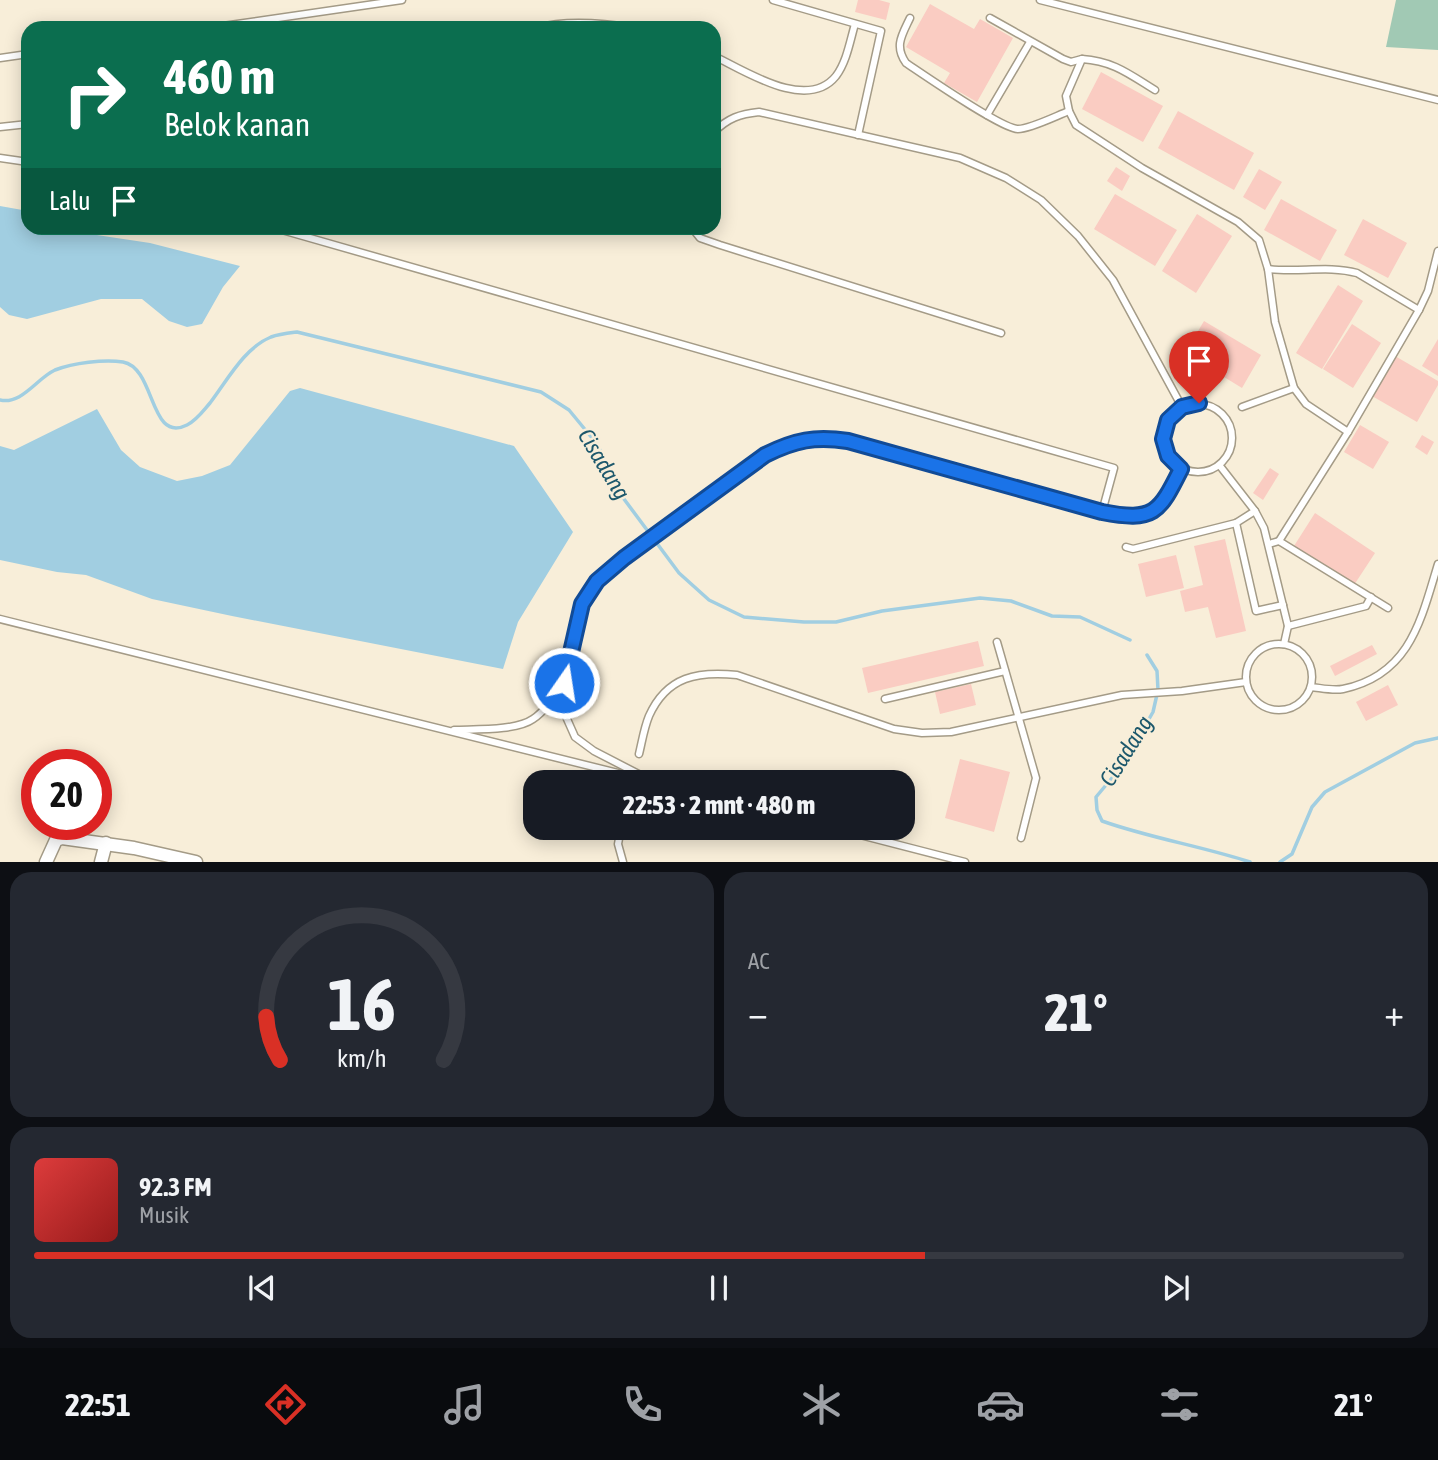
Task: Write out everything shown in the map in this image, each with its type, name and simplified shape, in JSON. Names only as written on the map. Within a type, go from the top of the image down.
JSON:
[{"type":"street","points":[[46,862],[53,844],[59,838],[107,844],[196,862]]},
{"type":"street","points":[[101,862],[107,844]]},
{"type":"lane","points":[[257,21],[402,0]]},
{"type":"lane","points":[[773,0],[881,31],[858,135]]},
{"type":"lane","points":[[1040,0],[1438,100]]},
{"type":"lane","points":[[910,18],[898,43],[900,55],[906,63],[987,115],[1011,128],[1021,130],[1069,111]]},
{"type":"lane","points":[[990,18],[1030,43],[1071,62],[1082,59],[1114,65],[1155,90]]},
{"type":"lane","points":[[721,60],[784,89],[800,91],[819,87],[835,78],[845,60],[855,24]]},
{"type":"lane","points":[[987,115],[1030,43]]},
{"type":"lane","points":[[0,58],[21,55]]},
{"type":"lane","points":[[1082,59],[1066,96],[1076,125],[1142,168],[1238,222],[1259,240],[1268,269],[1275,322],[1294,387],[1306,404],[1348,432]]},
{"type":"lane","points":[[721,125],[739,114],[759,112],[919,146],[960,158],[1006,178],[1041,201],[1078,236],[1113,280],[1182,407]]},
{"type":"lane","points":[[0,127],[21,125]]},
{"type":"lane","points":[[0,158],[21,161]]},
{"type":"lane","points":[[299,235],[1114,468],[1102,512]]},
{"type":"lane","points":[[698,235],[720,245],[1001,333]]},
{"type":"lane","points":[[1269,544],[1279,541],[1348,432],[1419,310],[1428,290],[1438,251]]},
{"type":"lane","points":[[1268,269],[1289,272],[1345,270],[1357,273],[1419,310]]},
{"type":"lane","points":[[1242,407],[1294,387]]},
{"type":"lane","points":[[1199,403],[1215,407],[1228,419],[1233,435],[1230,452],[1220,466],[1201,473],[1181,469],[1168,456],[1163,439],[1168,420],[1182,407],[1199,403]]},
{"type":"lane","points":[[631,770],[594,751],[575,737],[564,710],[564,683],[582,604],[597,581],[624,558],[765,455],[791,443],[824,437],[848,441],[1102,512],[1129,517],[1149,513],[1164,503],[1181,469]]},
{"type":"lane","points":[[1220,466],[1255,511],[1264,528],[1288,625],[1284,644]]},
{"type":"lane","points":[[1126,547],[1133,549],[1236,523],[1255,511]]},
{"type":"lane","points":[[1236,523],[1256,611],[1283,605]]},
{"type":"lane","points":[[1279,541],[1388,608]]},
{"type":"lane","points":[[1311,687],[1341,690],[1366,681],[1395,663],[1417,632],[1438,564]]},
{"type":"lane","points":[[1288,625],[1366,606],[1371,597]]},
{"type":"lane","points":[[0,619],[605,770]]},
{"type":"lane","points":[[997,642],[1036,778],[1021,838]]},
{"type":"lane","points":[[1284,644],[1301,653],[1306,660],[1311,668],[1311,687],[1301,702],[1285,710],[1268,709],[1253,699],[1245,682],[1247,667],[1255,654],[1269,645],[1284,644]]},
{"type":"lane","points":[[886,699],[1005,671]]},
{"type":"lane","points":[[639,754],[649,716],[663,696],[684,678],[709,672],[737,675],[904,730],[922,733],[951,732],[1122,695],[1182,691],[1245,682]]},
{"type":"lane","points":[[445,731],[510,727],[531,721],[548,705],[564,683]]},
{"type":"lane","points":[[619,840],[623,862]]},
{"type":"lane","points":[[880,840],[965,862]]},
{"type":"green space","points":[[1396,0],[1438,0],[1438,50],[1386,47]]},
{"type":"water","points":[[0,206],[21,210],[21,235],[97,235],[150,243],[240,266],[223,287],[202,324],[187,327],[169,321],[142,299],[101,299],[27,319],[9,315],[0,307]]},
{"type":"water","points":[[300,388],[514,446],[573,532],[518,622],[503,669],[152,599],[86,575],[0,560],[0,446],[14,450],[97,409],[121,450],[140,467],[177,481],[202,476],[230,465],[290,391]]},
{"type":"building","points":[[858,0],[890,3],[886,20],[855,12]]},
{"type":"building","points":[[930,4],[974,29],[980,19],[1013,38],[977,102],[944,83],[950,73],[906,47]]},
{"type":"building","points":[[1101,72],[1163,106],[1143,142],[1082,109]]},
{"type":"building","points":[[1178,111],[1254,153],[1234,190],[1158,148]]},
{"type":"building","points":[[1116,167],[1130,176],[1122,191],[1107,181]]},
{"type":"building","points":[[1259,169],[1282,182],[1265,210],[1243,197]]},
{"type":"building","points":[[1115,194],[1177,230],[1155,266],[1094,229]]},
{"type":"building","points":[[1281,199],[1337,230],[1320,261],[1264,230]]},
{"type":"building","points":[[1197,214],[1232,236],[1196,293],[1162,271]]},
{"type":"building","points":[[1363,219],[1407,243],[1388,278],[1344,255]]},
{"type":"building","points":[[1338,285],[1363,301],[1322,369],[1296,353]]},
{"type":"building","points":[[1204,321],[1261,355],[1242,388],[1185,353]]},
{"type":"building","points":[[1352,324],[1381,343],[1353,388],[1323,369]]},
{"type":"building","points":[[1438,339],[1438,376],[1422,366]]},
{"type":"building","points":[[1395,356],[1438,381],[1417,422],[1372,396]]},
{"type":"building","points":[[1360,425],[1389,442],[1373,469],[1344,452]]},
{"type":"building","points":[[1422,435],[1434,442],[1427,455],[1415,447]]},
{"type":"building","points":[[1270,468],[1279,474],[1263,500],[1253,493]]},
{"type":"building","points":[[1315,513],[1375,553],[1354,585],[1294,546]]},
{"type":"building","points":[[1225,539],[1246,631],[1216,638],[1208,607],[1185,612],[1180,591],[1203,585],[1194,546]]},
{"type":"building","points":[[1176,555],[1184,588],[1146,597],[1138,564]]},
{"type":"building","points":[[978,641],[984,666],[868,693],[862,668]]},
{"type":"building","points":[[1372,645],[1377,654],[1335,676],[1330,666]]},
{"type":"building","points":[[971,684],[976,705],[940,714],[935,692]]},
{"type":"building","points":[[1388,685],[1398,705],[1366,721],[1356,702]]},
{"type":"building","points":[[960,759],[1010,772],[994,832],[945,818]]},
{"type":"waterway","name":"Cisadang","points":[[0,400],[15,399],[55,370],[98,361],[123,362],[134,367],[142,377],[159,415],[166,424],[175,428],[187,425],[200,415],[252,349],[271,337],[297,332],[541,392],[569,410],[597,444],[621,495],[679,573],[709,600],[744,617],[836,622],[882,611],[980,598],[1011,601],[1052,616],[1080,617],[1130,640]]},
{"type":"waterway","name":"Cisadang","points":[[1147,655],[1157,671],[1158,690],[1153,712],[1122,766],[1096,797],[1097,810],[1102,821],[1250,862]]},
{"type":"waterway","name":"Cisadang","points":[[1280,862],[1292,854],[1312,807],[1325,792],[1415,743],[1438,738]]},
{"type":"route","points":[[564,683],[582,604],[597,581],[670,523],[765,455],[791,443],[824,437],[848,441],[1102,512],[1129,517],[1149,513],[1164,503],[1181,469],[1168,456],[1163,439],[1168,420],[1182,407],[1199,403]]}]
